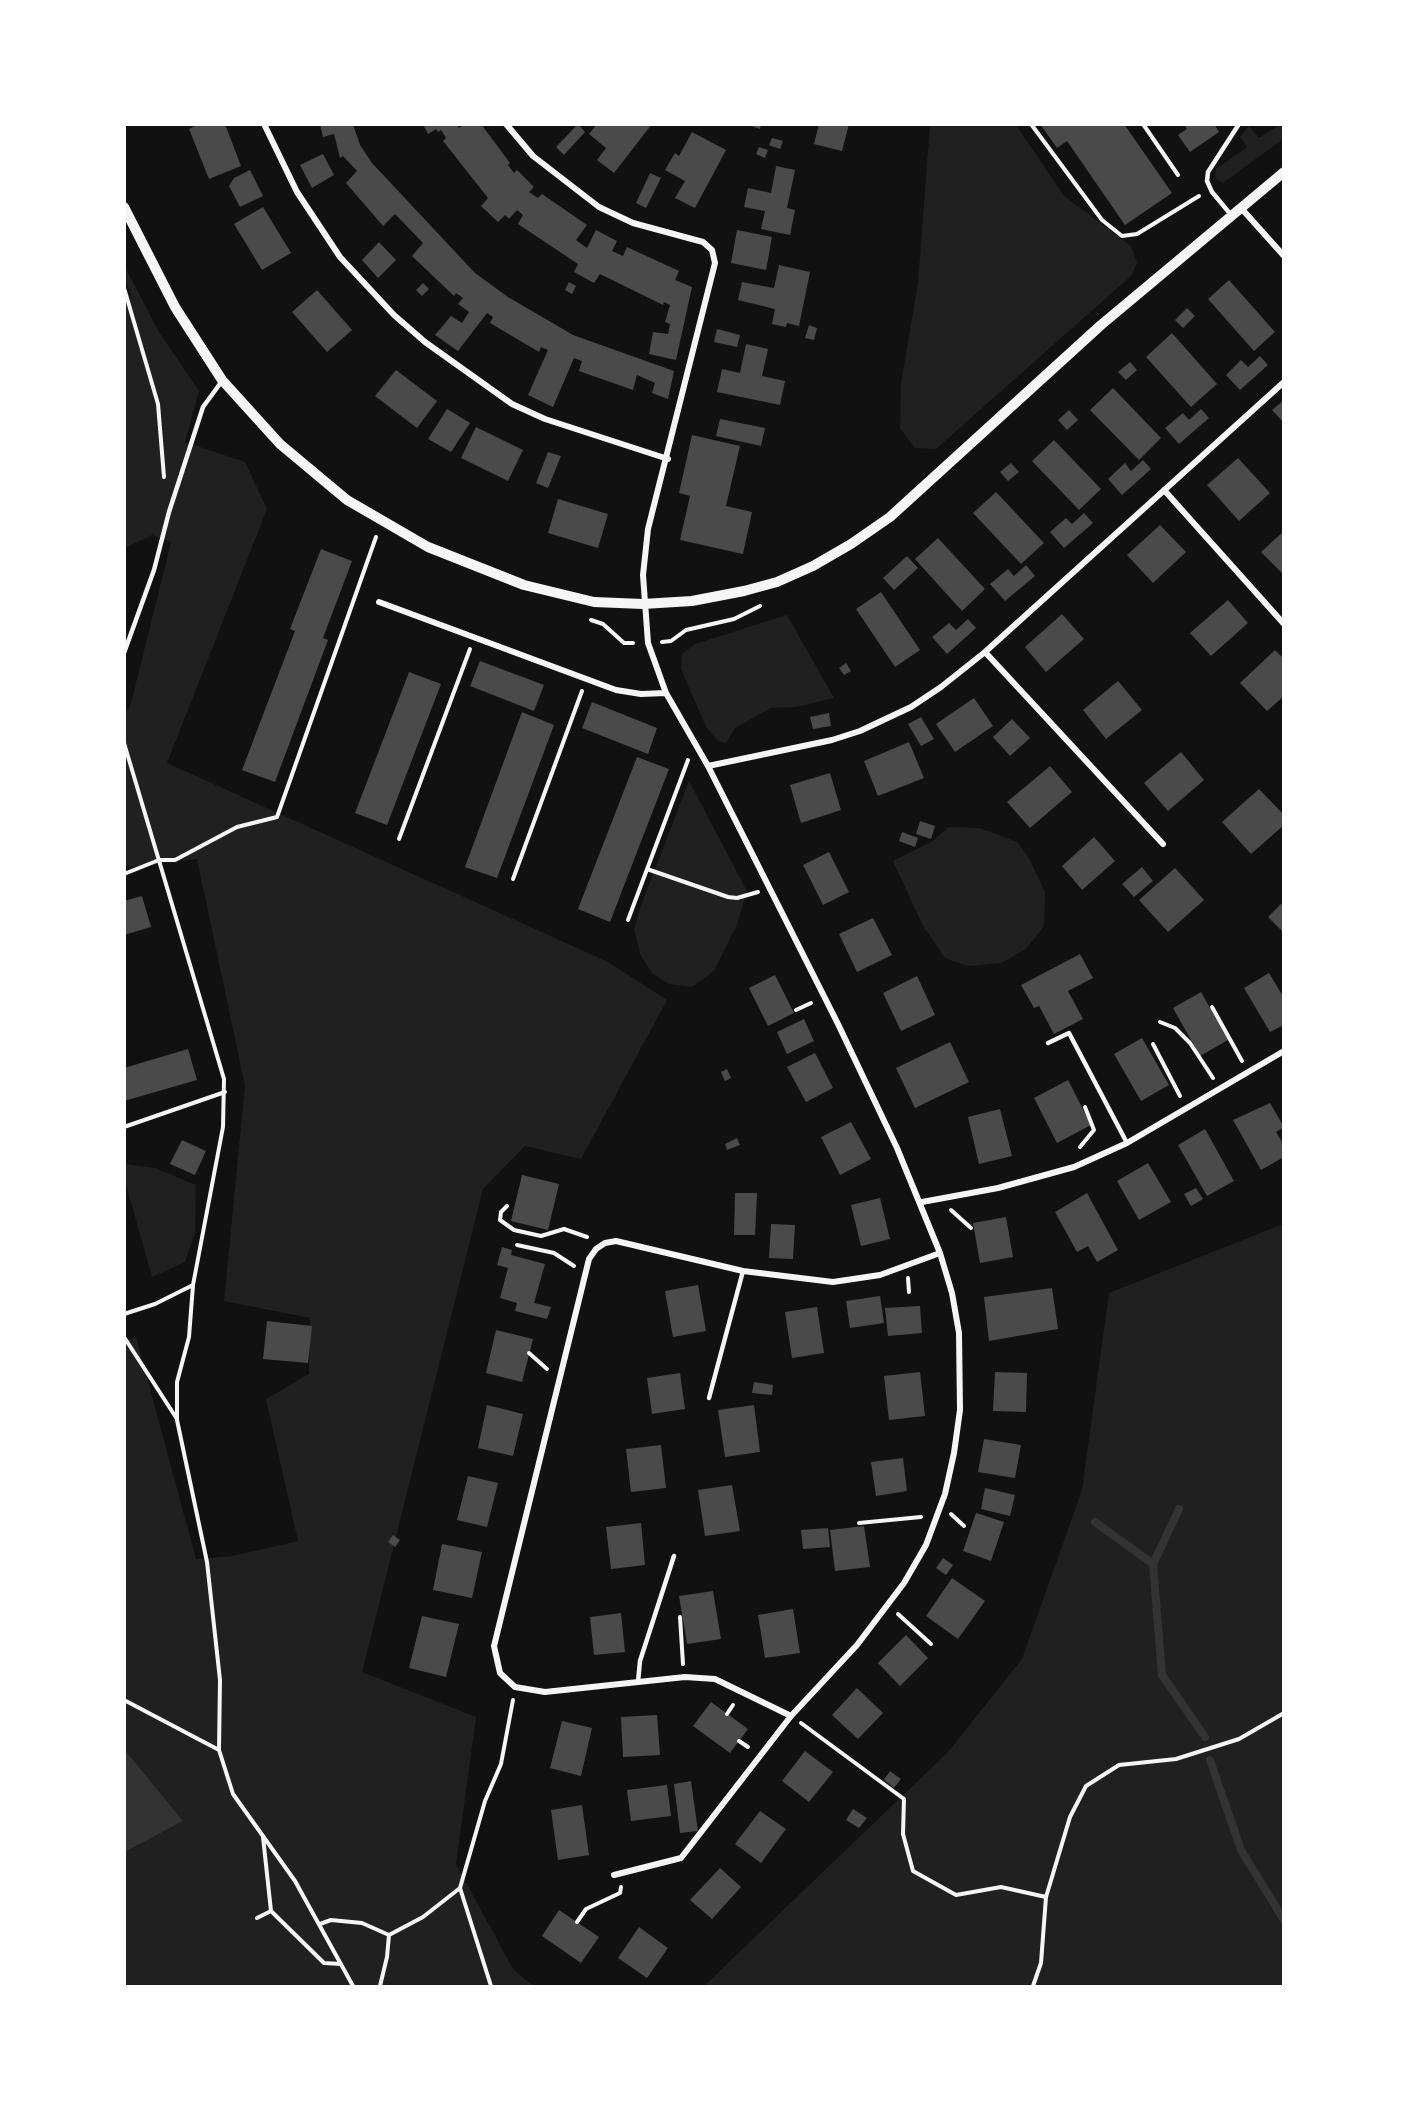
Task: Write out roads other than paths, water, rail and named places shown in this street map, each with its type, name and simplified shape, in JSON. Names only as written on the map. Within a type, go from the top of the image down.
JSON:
[{"type":"street","points":[[264,124],[297,192],[340,257],[394,315],[425,342],[512,404],[545,418],[668,459]]},
{"type":"street","points":[[506,124],[533,156],[599,207],[633,223],[703,242],[711,250],[715,263],[668,459],[648,529],[643,575],[643,604],[648,643],[666,693],[708,766],[866,1079],[922,1202],[952,1293],[959,1333],[960,1410],[954,1453],[937,1516],[926,1545],[904,1583],[857,1645],[791,1716],[681,1858],[614,1875]]},
{"type":"street","points":[[124,207],[175,307],[222,380],[265,430],[310,472],[347,500],[411,539],[461,562],[555,594],[594,602],[643,604],[722,597],[777,582],[813,566],[851,544],[890,517],[1110,318],[1284,171]]},
{"type":"street","points":[[1241,208],[1284,256]]},
{"type":"street","points":[[708,766],[832,740],[860,731],[911,707],[985,652],[1284,382]]},
{"type":"street","points":[[1164,490],[1284,624]]},
{"type":"street","points":[[379,602],[616,690],[641,694],[666,693]]},
{"type":"street","points":[[985,652],[1163,844]]},
{"type":"street","points":[[922,1202],[1028,1181],[1081,1164],[1127,1143],[1284,1052]]},
{"type":"street","points":[[791,1716],[721,1680],[685,1677],[545,1692],[515,1687],[500,1673],[494,1646],[589,1259],[596,1249],[605,1243],[616,1241],[743,1271],[833,1282],[880,1275],[940,1253]]},
{"type":"lane","points":[[1232,216],[1210,189],[1208,172],[1239,124]]},
{"type":"lane","points":[[124,653],[147,591],[203,407],[222,380]]},
{"type":"lane","points":[[1048,1043],[1069,1033],[1127,1143]]},
{"type":"lane","points":[[709,1398],[743,1271]]},
{"type":"lane","points":[[638,1682],[640,1661],[674,1556]]},
{"type":"waterway","points":[[1179,1509],[1153,1564],[1162,1675],[1205,1737]]},
{"type":"waterway","points":[[1095,1522],[1153,1564]]},
{"type":"waterway","points":[[1210,1760],[1241,1850],[1284,1920]]}]
